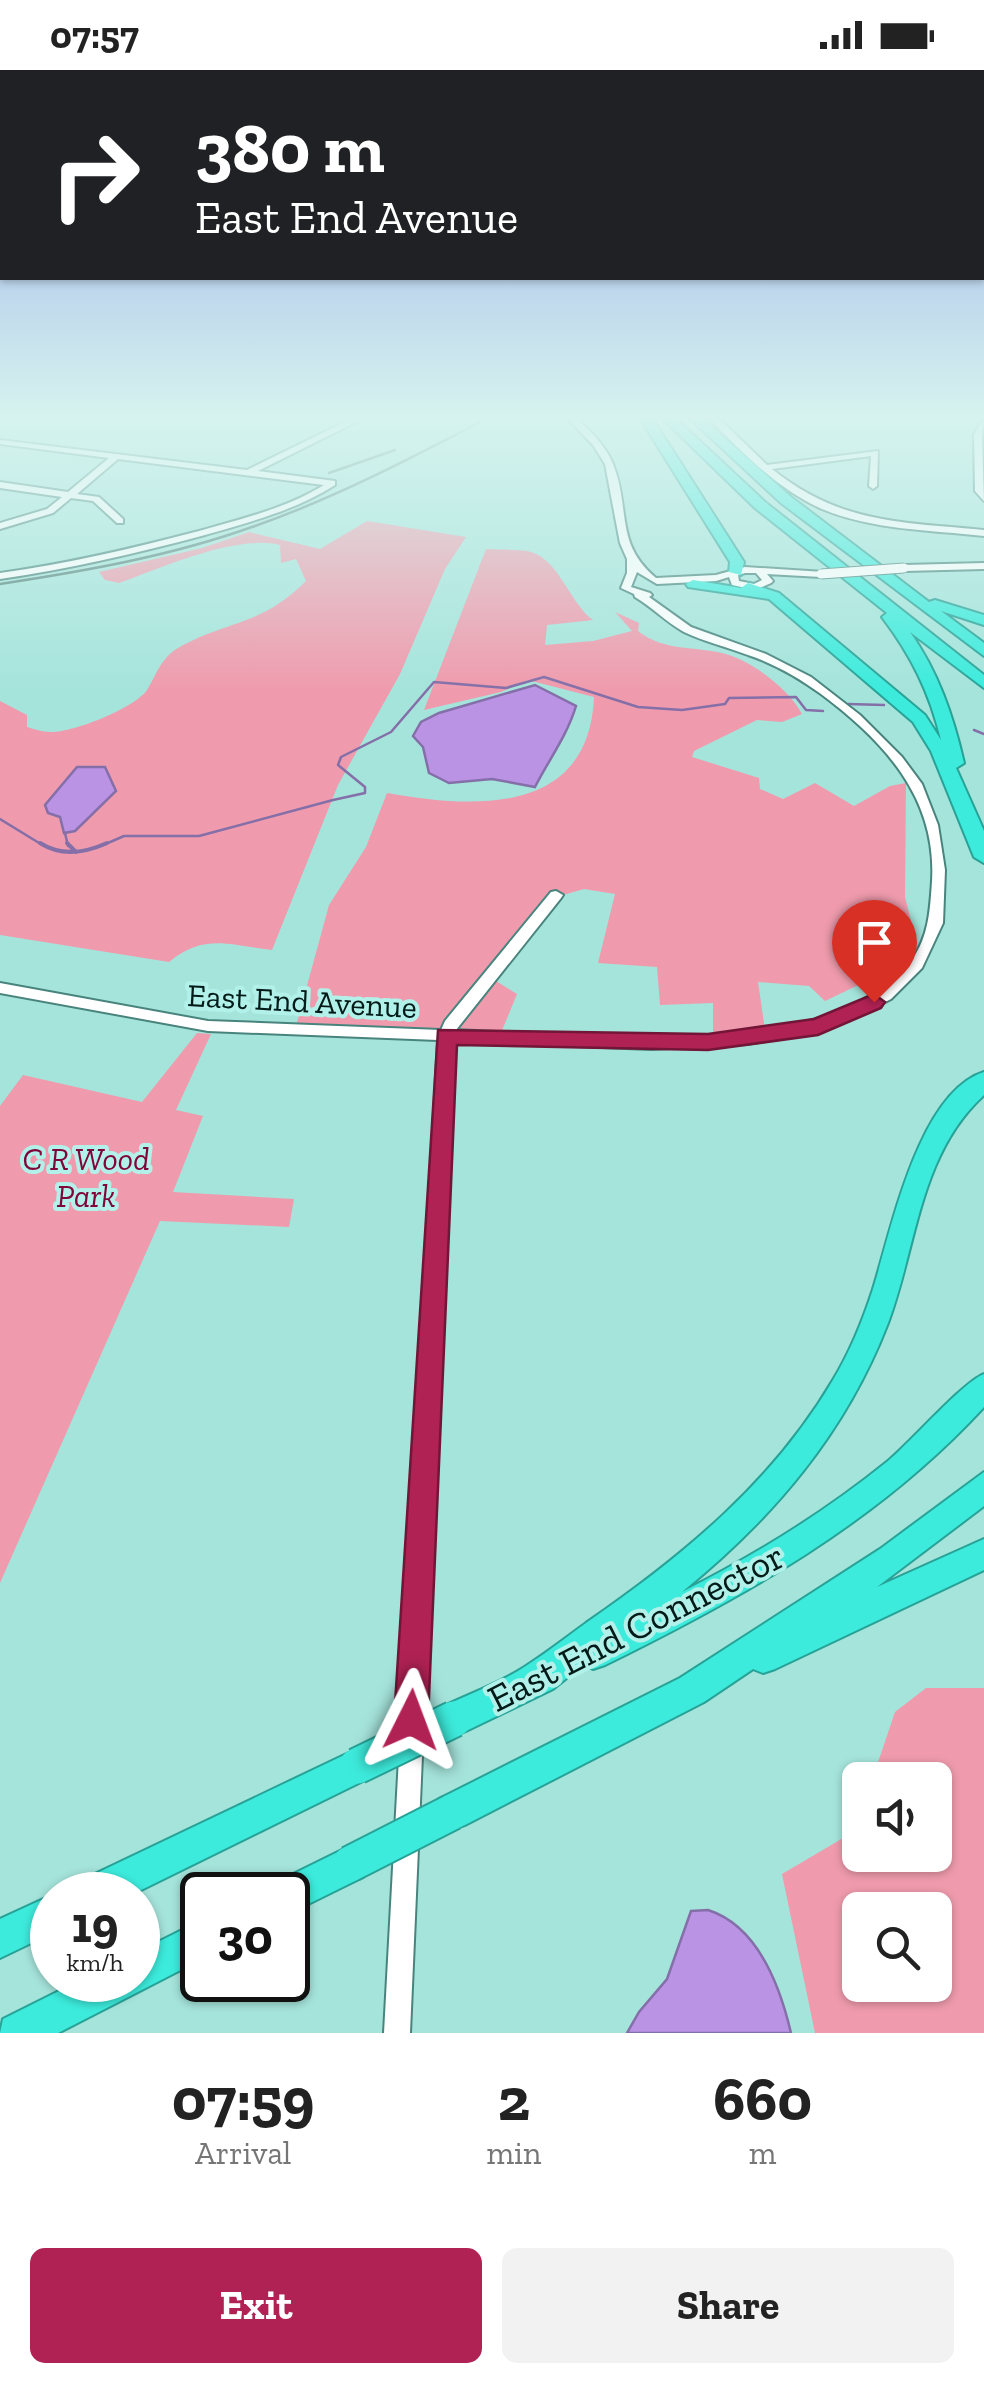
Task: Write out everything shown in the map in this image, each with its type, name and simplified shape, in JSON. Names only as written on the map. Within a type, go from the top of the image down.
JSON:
[{"type":"highway","points":[[702,507],[738,562],[739,580],[774,596],[919,719],[940,751],[984,857]]},
{"type":"highway","points":[[763,507],[984,682]]},
{"type":"highway","points":[[796,507],[945,609],[984,620]]},
{"type":"highway","points":[[848,574],[903,632],[926,668],[946,721],[966,812]]},
{"type":"highway","points":[[902,576],[984,651]]},
{"type":"highway","points":[[694,582],[728,587],[784,606]]},
{"type":"highway","points":[[530,1682],[683,1576],[732,1532],[794,1463],[835,1404],[866,1344],[929,1148],[950,1114],[984,1081]]},
{"type":"highway","name":"East End Connector","points":[[138,1872],[700,1602],[800,1544],[896,1472],[984,1387]]},
{"type":"highway","name":"East End Connector","points":[[310,1885],[692,1690],[890,1560],[984,1486]]},
{"type":"highway","points":[[692,1690],[984,1554]]},
{"type":"highway","points":[[0,1939],[30,1925]]},
{"type":"highway","points":[[17,2033],[78,2002]]},
{"type":"street","points":[[0,526],[37,518],[54,507]]},
{"type":"street","points":[[106,507],[120,520]]},
{"type":"street","points":[[0,576],[62,567],[184,538],[280,507]]},
{"type":"street","points":[[618,507],[632,559],[658,585],[662,610]]},
{"type":"street","points":[[827,507],[839,512],[984,533]]},
{"type":"street","points":[[632,559],[628,582],[615,592],[636,594],[658,585]]},
{"type":"street","points":[[632,559],[656,575],[694,582]]},
{"type":"street","points":[[739,580],[760,572],[902,576],[984,566]]},
{"type":"street","points":[[760,572],[767,578],[766,583]]},
{"type":"street","points":[[628,582],[766,583],[798,575]]},
{"type":"street","name":"East End Avenue","points":[[0,988],[208,1026],[678,1043],[799,1031],[838,1020],[890,992],[916,967],[932,943],[941,903],[930,810],[909,772],[809,681],[764,657],[692,632],[626,589],[628,582]]},
{"type":"street","points":[[396,2033],[446,1036],[450,1025],[556,894]]},
{"type":"green space","points":[[367,521],[466,537],[445,569],[400,674],[338,785],[272,950],[206,944],[169,962],[0,935],[0,701],[27,715],[27,727],[44,732],[102,718],[140,697],[172,652],[258,615],[306,581],[296,559],[281,563],[280,545],[262,543],[221,548],[119,583],[105,580],[99,572],[202,548],[249,532],[320,549]]},
{"type":"green space","points":[[486,549],[522,550],[538,555],[593,620],[547,625],[545,645],[593,641],[632,631],[615,612],[639,623],[638,631],[660,643],[717,652],[750,664],[780,687],[802,714],[782,722],[757,720],[694,751],[692,757],[759,778],[760,789],[783,799],[815,783],[854,806],[890,786],[906,783],[905,897],[911,921],[896,967],[825,1001],[809,986],[758,982],[765,1030],[713,1033],[713,1003],[660,1005],[657,967],[598,963],[615,894],[584,889],[549,899],[488,976],[517,994],[501,1033],[296,1026],[329,905],[366,847],[387,793],[456,801],[490,801],[522,795],[550,783],[572,764],[587,736],[594,697],[528,680],[501,692],[424,710]]},
{"type":"green space","name":"C R Wood Park","points":[[197,1033],[211,1034],[176,1110],[203,1116],[173,1192],[294,1199],[289,1227],[160,1221],[0,1583],[0,1106],[23,1075],[142,1102]]},
{"type":"green space","points":[[926,1688],[984,1688],[984,2033],[815,2033],[782,1874],[842,1839],[842,1872],[952,1872],[952,1762],[878,1762],[895,1712]]},
{"type":"shaded area","points":[[535,685],[576,706],[535,787],[492,779],[449,783],[429,773],[423,747],[413,736],[421,722],[439,713]]},
{"type":"shaded area","points":[[77,767],[105,767],[116,791],[75,831],[64,833],[60,817],[48,813],[45,805]]},
{"type":"shaded area","points":[[708,1910],[741,1929],[764,1960],[791,2033],[627,2033],[667,1979],[691,1911]]},
{"type":"waterway","points":[[101,846],[124,836],[199,836],[365,793],[365,787],[338,765],[341,757],[391,732],[434,682],[506,688],[544,677],[638,707],[682,710],[725,704],[729,698],[796,697],[806,710],[823,711]]},
{"type":"waterway","points":[[848,704],[884,705]]},
{"type":"waterway","points":[[974,730],[984,734]]},
{"type":"waterway","points":[[0,819],[44,846]]},
{"type":"waterway","points":[[65,833],[67,843]]},
{"type":"waterway","points":[[40,843],[76,852]]},
{"type":"waterway","points":[[67,843],[76,852]]},
{"type":"waterway","points":[[76,852],[107,843]]},
{"type":"railway","points":[[0,584],[128,562],[252,527],[305,507]]},
{"type":"route","points":[[411,1720],[446,1036],[708,1042],[818,1026],[874,1002]]}]
